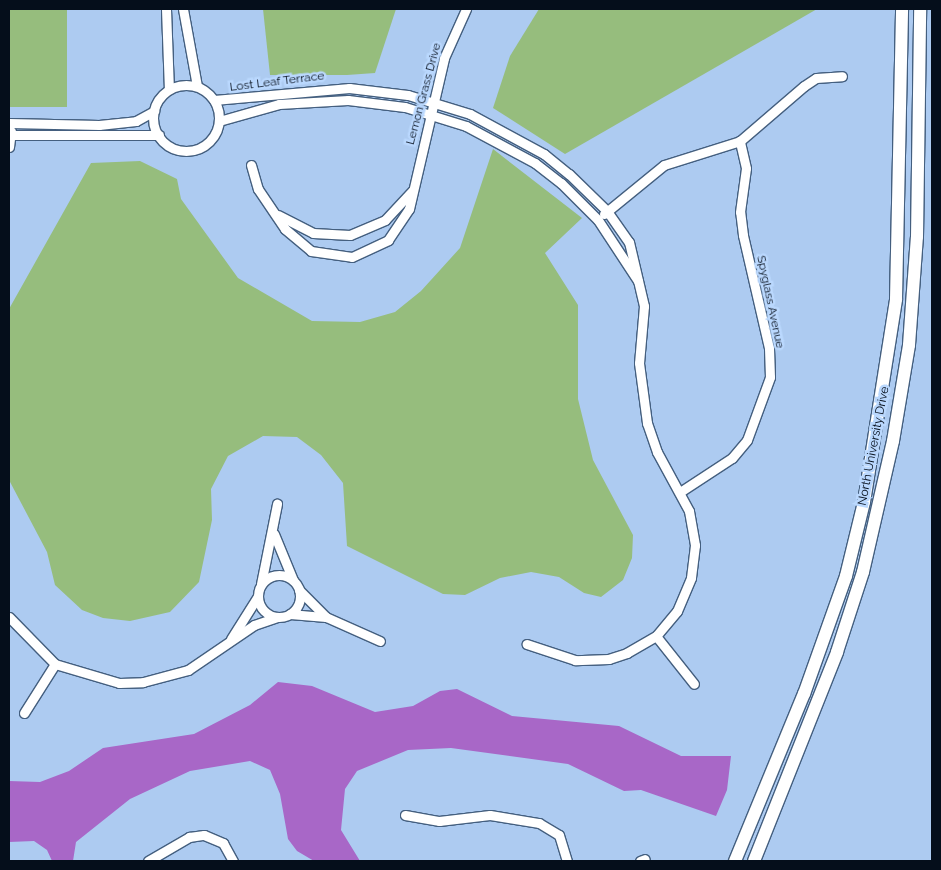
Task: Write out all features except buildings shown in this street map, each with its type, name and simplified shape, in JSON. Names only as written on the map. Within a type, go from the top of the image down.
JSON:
[{"type":"main road","name":"North University Drive","points":[[735,861],[804,694],[846,576],[864,502],[896,300],[902,9]]},
{"type":"main road","name":"North University Drive","points":[[754,861],[818,710],[880,506],[913,298],[920,9]]},
{"type":"main road","points":[[864,502],[880,506]]},
{"type":"street","points":[[9,146],[10,123],[99,124],[136,121],[154,111],[170,90],[166,9]]},
{"type":"street","points":[[154,111],[158,135],[170,146],[192,150],[208,142],[219,122],[214,100],[197,86],[183,9]]},
{"type":"street","name":"Lemon Grass Drive","points":[[251,165],[258,189],[285,230],[311,251],[352,257],[388,240],[405,220],[444,58],[466,9]]},
{"type":"street","points":[[598,220],[664,165],[740,141],[816,78],[842,76]]},
{"type":"street","points":[[170,90],[197,86]]},
{"type":"street","name":"Lost Leaf Terrace","points":[[214,100],[349,88],[433,101],[505,130],[544,154],[607,211],[629,242],[640,284],[644,306],[640,363],[646,415],[656,452],[680,492],[693,528],[694,561],[686,595],[656,636]]},
{"type":"street","name":"Lost Leaf Terrace","points":[[219,122],[237,113],[314,100],[378,103],[430,114],[466,126],[535,163],[598,220],[640,284]]},
{"type":"street","points":[[10,135],[158,135]]},
{"type":"street","name":"Spyglass Avenue","points":[[680,492],[732,458],[748,440],[770,377],[769,348],[743,236],[740,212],[746,168],[740,141]]},
{"type":"street","name":"Lemon Grass Drive","points":[[275,213],[313,233],[350,235],[385,220],[413,189]]},
{"type":"street","points":[[228,643],[258,596],[274,534],[277,504]]},
{"type":"street","points":[[274,534],[299,590],[326,617]]},
{"type":"street","points":[[261,585],[276,575],[293,580]]},
{"type":"street","points":[[290,614],[299,604],[299,590]]},
{"type":"street","points":[[258,596],[261,607],[277,617]]},
{"type":"street","points":[[9,617],[55,664],[97,680],[143,682],[188,670],[228,643],[277,617],[290,614],[326,617],[380,641]]},
{"type":"street","points":[[527,644],[558,658],[592,661],[627,653],[656,636],[694,684]]},
{"type":"street","points":[[24,713],[55,664]]},
{"type":"street","points":[[404,815],[439,821],[490,815],[539,823],[559,835],[567,861]]},
{"type":"street","points":[[148,861],[189,837],[216,838],[233,861]]},
{"type":"green space","points":[[9,9],[67,9],[67,107],[9,107]]},
{"type":"green space","points":[[263,9],[396,9],[375,73],[270,75]]},
{"type":"green space","points":[[539,9],[817,9],[565,154],[493,108],[510,56]]},
{"type":"green space","points":[[493,149],[582,218],[545,253],[578,305],[578,399],[593,460],[633,535],[632,558],[623,580],[601,597],[584,593],[559,577],[531,572],[500,578],[465,595],[443,594],[347,546],[343,483],[321,455],[297,437],[263,436],[228,456],[211,489],[212,520],[199,582],[170,612],[130,621],[103,618],[82,610],[55,585],[47,552],[9,480],[9,309],[91,163],[140,161],[177,179],[181,199],[238,278],[312,321],[360,322],[395,312],[421,291],[460,248]]},
{"type":"shaded area","points":[[278,682],[312,686],[375,712],[413,706],[440,691],[457,689],[512,716],[619,726],[681,756],[731,756],[727,790],[716,816],[641,790],[624,791],[568,764],[451,748],[408,750],[357,771],[345,789],[341,830],[360,861],[314,861],[297,851],[288,839],[280,794],[270,770],[250,761],[190,771],[130,799],[76,842],[73,861],[52,861],[47,850],[34,841],[9,842],[9,781],[40,782],[69,771],[103,748],[194,734],[250,705]]}]
